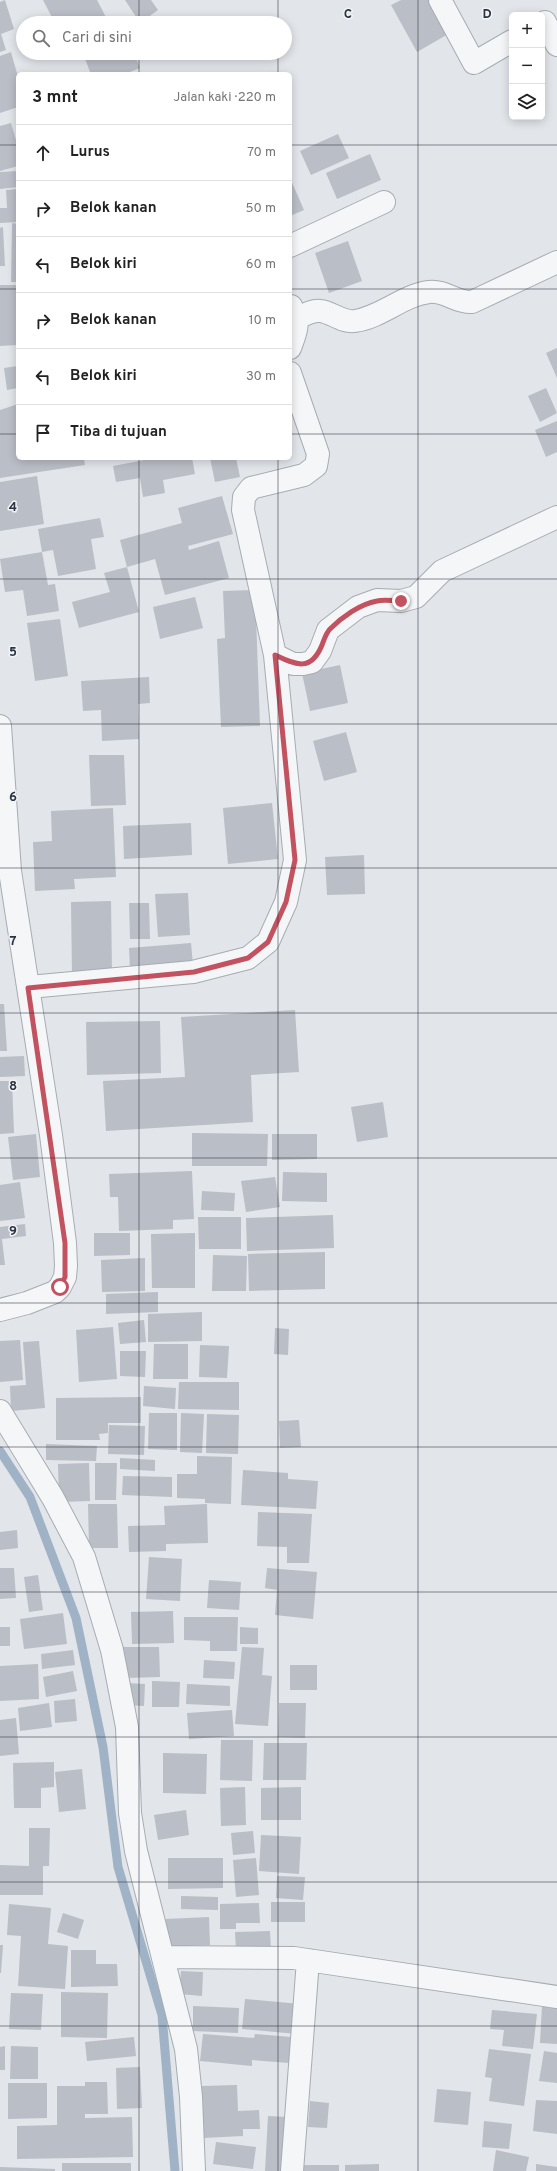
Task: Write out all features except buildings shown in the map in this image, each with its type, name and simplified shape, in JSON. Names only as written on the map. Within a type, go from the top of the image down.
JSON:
[{"type":"street","points":[[440,0],[474,63],[509,43]]},
{"type":"street","points":[[548,20],[557,45]]},
{"type":"street","points":[[292,245],[384,202]]},
{"type":"street","points":[[292,343],[298,327],[293,312],[321,311],[336,318],[353,322],[373,318],[420,294],[430,292],[442,292],[452,299],[464,303],[472,302],[557,262]]},
{"type":"street","points":[[28,988],[194,972],[248,958],[268,942],[286,902],[295,860],[275,655],[243,510],[244,497],[251,488],[304,475],[316,466],[318,454],[292,379]]},
{"type":"street","points":[[275,655],[293,664],[312,662],[320,650],[328,630],[358,608],[377,600],[401,601],[416,597],[442,571],[557,517]]},
{"type":"street","points":[[0,726],[10,871],[65,1243],[65,1277],[60,1287],[55,1292],[27,1303],[0,1310]]},
{"type":"street","points":[[0,1411],[54,1498],[84,1557],[112,1650],[126,1727],[130,1813],[145,1891],[186,2049],[191,2097],[194,2171]]},
{"type":"street","points":[[163,1957],[308,1960],[557,1997]]},
{"type":"street","points":[[292,2171],[308,1960]]},
{"type":"waterway","points":[[0,1451],[30,1497],[76,1618],[103,1747],[118,1867],[162,2015],[175,2171]]},
{"type":"route","points":[[60,1287],[65,1277],[65,1243],[51,1135],[28,988],[194,972],[248,958],[268,942],[286,902],[295,860],[275,655],[293,664],[312,662],[320,650],[328,630],[358,608],[377,600],[401,601]]}]
